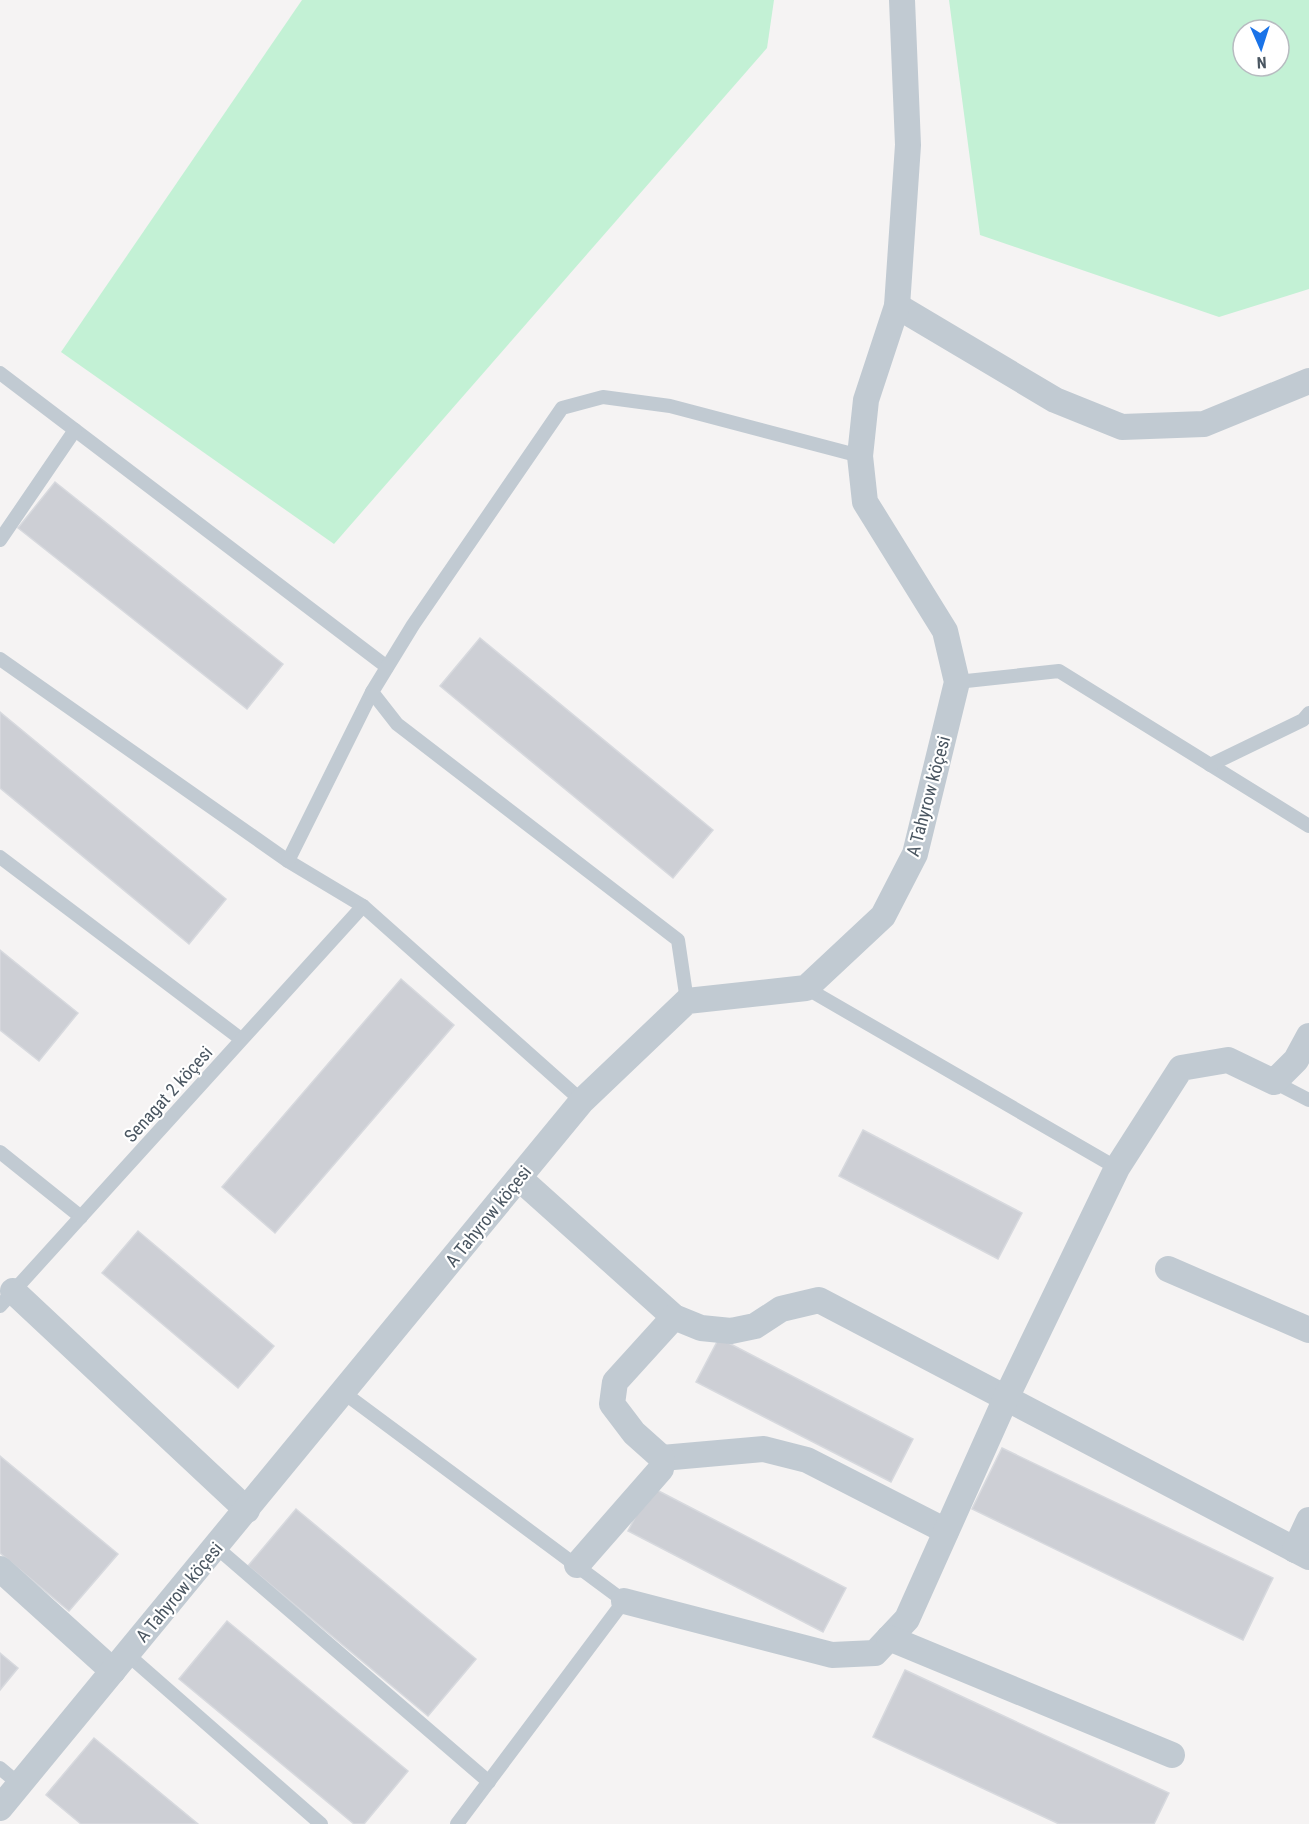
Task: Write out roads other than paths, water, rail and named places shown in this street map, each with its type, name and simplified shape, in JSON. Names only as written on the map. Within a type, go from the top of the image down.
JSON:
[{"type":"street","points":[[903,0],[908,145],[897,306],[866,400],[860,456],[865,502],[945,631],[957,682]]},
{"type":"street","points":[[897,306],[1055,400],[1122,427],[1204,424],[1309,381]]},
{"type":"street","name":"A Tahyrow köçesi","points":[[806,988],[884,916],[915,854],[957,682]]},
{"type":"street","points":[[687,1001],[806,988]]},
{"type":"street","name":"A Tahyrow köçesi","points":[[0,1808],[344,1393],[582,1101],[687,1001]]},
{"type":"street","points":[[624,1601],[832,1655],[875,1653],[907,1619],[1006,1398],[1117,1168],[1182,1068],[1228,1060],[1274,1082],[1296,1060],[1309,1036]]},
{"type":"street","points":[[519,1178],[674,1317],[701,1328],[731,1331],[755,1326],[781,1309],[819,1300],[1302,1553],[1309,1520]]},
{"type":"street","points":[[1168,1269],[1309,1330]]},
{"type":"street","points":[[7,1298],[247,1510]]},
{"type":"street","points":[[674,1317],[615,1382],[612,1404],[634,1433],[662,1458],[764,1449],[807,1460],[946,1531]]},
{"type":"street","points":[[577,1564],[661,1469],[662,1458]]},
{"type":"street","points":[[0,1569],[120,1663]]},
{"type":"street","points":[[889,1638],[1172,1755]]},
{"type":"lane","points":[[0,373],[387,667]]},
{"type":"lane","points":[[288,861],[372,692],[387,667],[413,625],[562,408],[603,398],[670,406],[860,456]]},
{"type":"lane","points":[[0,540],[75,430]]},
{"type":"lane","points":[[0,659],[288,861],[363,906],[582,1101]]},
{"type":"lane","points":[[957,682],[1059,671],[1309,826]]},
{"type":"lane","points":[[372,692],[397,724],[678,940],[687,1001]]},
{"type":"lane","points":[[1210,765],[1303,720],[1309,713]]},
{"type":"lane","points":[[0,857],[241,1039]]},
{"type":"lane","name":"Senagat 2 köçesi","points":[[7,1298],[363,906]]},
{"type":"lane","points":[[806,988],[1117,1168]]},
{"type":"lane","points":[[1274,1082],[1309,1100]]},
{"type":"lane","points":[[0,1152],[81,1217]]},
{"type":"lane","points":[[344,1393],[624,1601],[457,1824]]},
{"type":"lane","points":[[216,1547],[489,1782]]},
{"type":"lane","points":[[120,1663],[321,1824]]},
{"type":"lane","points":[[0,1768],[19,1784]]}]
